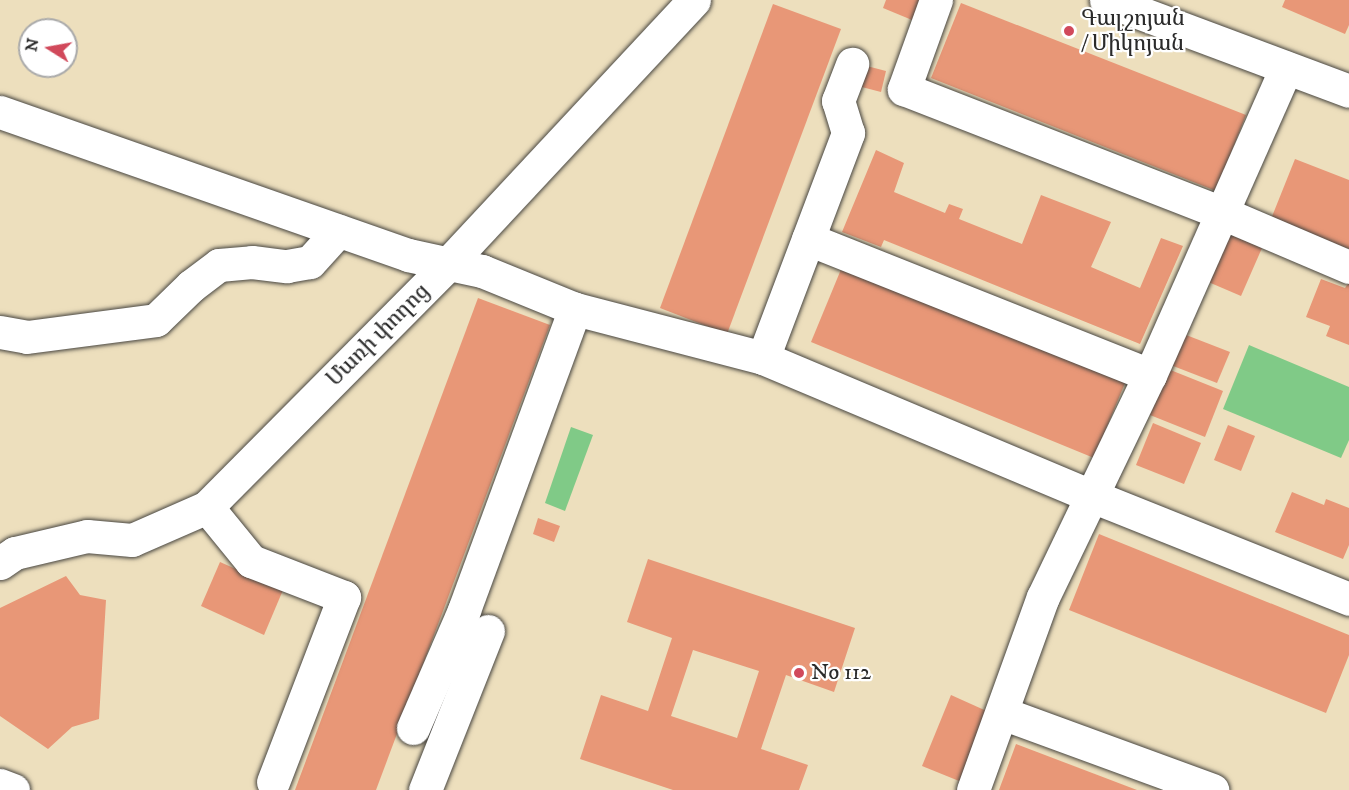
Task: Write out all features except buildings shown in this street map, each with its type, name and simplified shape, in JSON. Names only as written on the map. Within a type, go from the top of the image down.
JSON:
[{"type":"street","name":"Մառի փողոց","points":[[0,563],[15,553],[87,536],[132,540],[207,507],[447,265],[694,0]]},
{"type":"street","points":[[936,0],[904,89],[1220,212],[1349,267]]},
{"type":"street","points":[[1106,0],[1349,92]]},
{"type":"street","points":[[763,358],[848,133],[838,101],[852,64]]},
{"type":"street","points":[[973,790],[1043,597],[1150,375],[1220,212],[1286,68]]},
{"type":"street","points":[[0,112],[338,231],[447,265],[482,271],[575,309],[763,358],[1092,496],[1349,599]]},
{"type":"street","points":[[0,332],[27,337],[156,320],[190,286],[219,265],[252,262],[287,266],[310,262],[338,231]]},
{"type":"street","points":[[808,239],[1150,375]]},
{"type":"street","points":[[413,728],[464,610],[575,309]]},
{"type":"street","points":[[207,507],[251,561],[344,597],[273,782]]},
{"type":"street","points":[[425,790],[488,632]]},
{"type":"street","points":[[1002,713],[1212,790]]},
{"type":"street","points":[[0,784],[13,790]]},
{"type":"green space","points":[[1249,345],[1349,387],[1349,440],[1341,458],[1223,409]]},
{"type":"green space","points":[[571,427],[593,435],[565,511],[545,503]]},
{"type":"place","name":"Գալշոյան / Միկոյան","points":[[1069,31]]},
{"type":"place","name":"No 112","points":[[799,673]]}]
